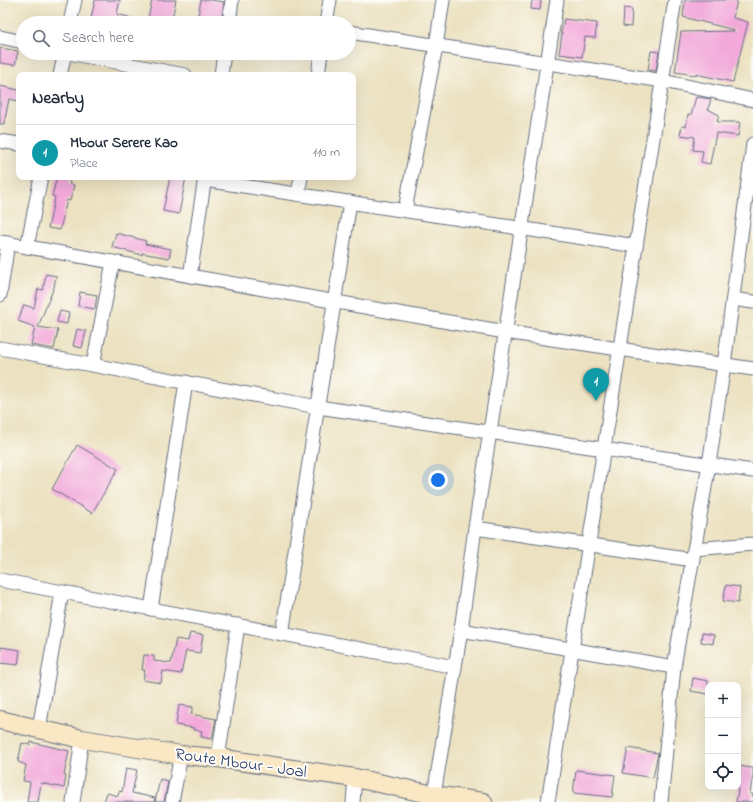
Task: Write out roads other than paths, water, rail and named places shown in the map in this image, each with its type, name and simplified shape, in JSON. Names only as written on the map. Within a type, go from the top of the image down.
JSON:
[{"type":"main road","name":"Route Mbour - Joal","points":[[0,720],[82,739],[181,755],[218,758],[356,778],[440,798],[483,802]]},
{"type":"street","points":[[72,16],[75,0]]},
{"type":"street","points":[[230,16],[232,0]]},
{"type":"street","points":[[327,16],[330,0]]},
{"type":"street","points":[[405,210],[436,46],[443,0]]},
{"type":"street","points":[[440,798],[455,667],[475,528],[557,0]]},
{"type":"street","points":[[548,802],[675,0]]},
{"type":"street","points":[[356,33],[663,81],[753,100]]},
{"type":"street","points":[[0,37],[16,40]]},
{"type":"street","points":[[61,72],[63,60]]},
{"type":"street","points":[[106,60],[170,72]]},
{"type":"street","points":[[221,72],[223,60]]},
{"type":"street","points":[[318,72],[320,60]]},
{"type":"street","points":[[0,141],[16,144]]},
{"type":"street","points":[[661,802],[674,667],[709,464],[724,365],[750,190],[753,144]]},
{"type":"street","points":[[27,247],[40,180]]},
{"type":"street","points":[[190,276],[205,180]]},
{"type":"street","points":[[217,180],[636,246]]},
{"type":"street","points":[[298,194],[300,180]]},
{"type":"street","points":[[282,634],[350,202]]},
{"type":"street","points":[[0,295],[4,243],[505,332],[753,369]]},
{"type":"street","points":[[93,365],[113,262]]},
{"type":"street","points":[[733,299],[753,302]]},
{"type":"street","points":[[0,349],[318,407],[753,471]]},
{"type":"street","points":[[151,609],[186,382]]},
{"type":"street","points":[[475,528],[589,545],[693,555],[753,544]]},
{"type":"street","points":[[0,580],[455,667]]},
{"type":"street","points":[[39,729],[62,592]]},
{"type":"street","points":[[218,758],[238,625]]},
{"type":"street","points":[[461,630],[674,667]]},
{"type":"street","points":[[73,802],[82,739]]},
{"type":"street","points":[[172,802],[181,755]]},
{"type":"street","points":[[353,802],[356,778]]},
{"type":"place","name":"Mbour Serere Kao","points":[[596,401]]}]
